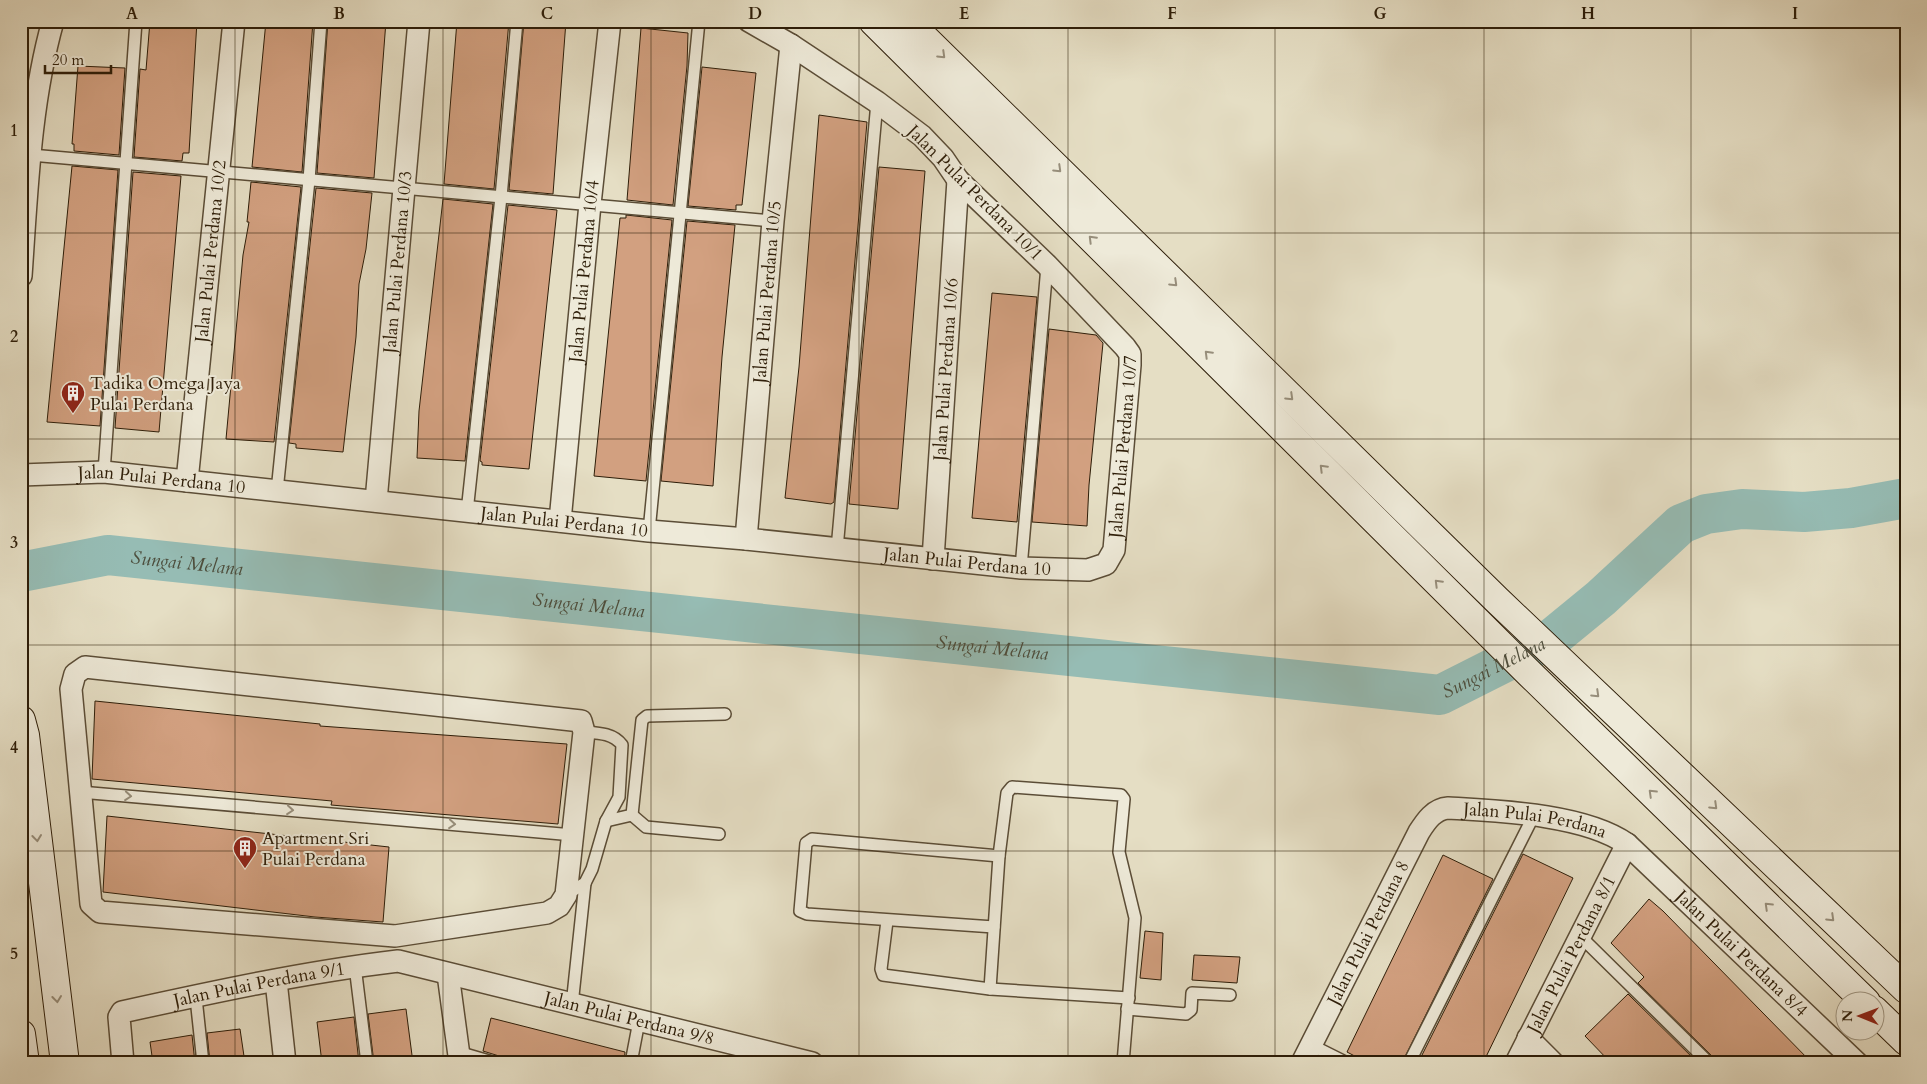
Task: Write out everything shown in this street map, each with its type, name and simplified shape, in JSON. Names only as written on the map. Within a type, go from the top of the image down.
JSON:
[{"type":"street","points":[[21,276],[31,155],[43,56],[52,21]]},
{"type":"street","name":"Jalan Pulai Perdana 10/2","points":[[187,481],[234,21]]},
{"type":"street","name":"Jalan Pulai Perdana 10/3","points":[[376,502],[419,21]]},
{"type":"street","name":"Jalan Pulai Perdana 10/4","points":[[560,521],[590,204],[610,21]]},
{"type":"street","name":"Jalan Pulai Perdana 10/1","points":[[749,21],[791,45],[877,102],[922,136],[943,158],[958,180],[1048,265],[1113,333]]},
{"type":"street","points":[[873,21],[1472,617],[1856,992]]},
{"type":"street","points":[[907,21],[1497,600],[1906,989]]},
{"type":"street","name":"Jalan Pulai Perdana 10/5","points":[[746,539],[772,221],[791,45]]},
{"type":"street","name":"Jalan Pulai Perdana 10/6","points":[[933,559],[958,180]]},
{"type":"street","name":"Jalan Pulai Perdana 10/7","points":[[1106,564],[1114,550],[1130,366],[1130,354],[1113,333]]},
{"type":"street","name":"Jalan Pulai Perdana 10","points":[[21,474],[104,472],[467,512],[1021,568],[1088,570],[1106,564]]},
{"type":"street","points":[[85,667],[569,718],[581,721],[584,732],[566,895],[559,906],[547,913],[395,936],[100,912],[91,904],[80,792],[70,689],[75,674],[85,667]]},
{"type":"street","points":[[21,720],[26,744],[65,1063]]},
{"type":"street","name":"Jalan Pulai Perdana","points":[[1441,808],[1534,815],[1614,834],[1627,844]]},
{"type":"street","name":"Jalan Pulai Perdana 8","points":[[1306,1054],[1418,832],[1428,819],[1441,808]]},
{"type":"street","name":"Jalan Pulai Perdana 8/1","points":[[1516,1063],[1627,844]]},
{"type":"street","name":"Jalan Pulai Perdana 8/4","points":[[1627,844],[1857,1063]]},
{"type":"street","points":[[395,936],[398,962]]},
{"type":"street","name":"Jalan Pulai Perdana 9/1","points":[[123,1063],[119,1017],[122,1012],[355,966],[398,962],[448,974]]},
{"type":"street","points":[[448,974],[459,1058]]},
{"type":"street","name":"Jalan Pulai Perdana 9/8","points":[[448,974],[812,1063]]},
{"type":"street","points":[[276,981],[285,1063]]},
{"type":"street","points":[[1884,1020],[1906,1041]]},
{"type":"street","points":[[21,1034],[25,1063]]},
{"type":"street","points":[[1528,1038],[1553,1063]]},
{"type":"lane","points":[[104,472],[136,21]]},
{"type":"lane","points":[[277,491],[309,180],[320,21]]},
{"type":"lane","points":[[467,512],[501,197],[517,21]]},
{"type":"lane","points":[[649,531],[682,212],[699,21]]},
{"type":"lane","points":[[837,549],[877,102]]},
{"type":"lane","points":[[31,155],[772,221]]},
{"type":"lane","points":[[1021,568],[1048,265]]},
{"type":"lane","points":[[632,815],[642,720],[647,716],[725,714]]},
{"type":"lane","points":[[572,1005],[585,883],[592,869],[606,821],[619,797],[622,746],[617,739],[609,736],[584,732]]},
{"type":"lane","points":[[990,989],[998,856],[1007,793],[1012,788],[1121,795],[1124,799],[1119,852],[1135,918],[1123,1063]]},
{"type":"lane","points":[[80,792],[573,835]]},
{"type":"lane","points":[[606,821],[632,815]]},
{"type":"lane","points":[[632,815],[646,827],[719,834]]},
{"type":"lane","points":[[1409,1063],[1534,815]]},
{"type":"lane","points":[[994,927],[887,921],[807,914],[800,911],[806,842],[812,839],[998,856]]},
{"type":"lane","points":[[566,895],[585,883]]},
{"type":"lane","points":[[887,921],[881,969],[883,976],[1128,1004],[1186,1014],[1192,1010],[1192,993],[1230,995]]},
{"type":"lane","points":[[1580,936],[1709,1063]]},
{"type":"lane","points":[[355,966],[367,1063]]},
{"type":"lane","points":[[196,998],[203,1063]]},
{"type":"lane","points":[[632,1063],[639,1021]]},
{"type":"lane","points":[[1306,1054],[1347,1063]]},
{"type":"lane","points":[[459,1058],[496,1063]]},
{"type":"building","points":[[150,21],[197,21],[189,153],[183,153],[182,161],[134,157],[140,69],[146,70]]},
{"type":"building","points":[[266,21],[313,21],[302,172],[252,167]]},
{"type":"building","points":[[328,21],[386,21],[374,178],[317,173]]},
{"type":"building","points":[[457,21],[509,21],[494,189],[444,184]]},
{"type":"building","points":[[524,21],[566,21],[553,194],[509,190]]},
{"type":"building","points":[[641,28],[688,33],[687,66],[673,205],[627,200]]},
{"type":"building","points":[[78,66],[125,68],[119,155],[74,151],[74,144],[72,144]]},
{"type":"building","points":[[702,67],[756,73],[742,205],[736,205],[736,210],[688,206]]},
{"type":"building","points":[[819,115],[867,122],[834,502],[831,504],[785,498],[799,367]]},
{"type":"building","points":[[72,166],[118,170],[100,426],[47,422]]},
{"type":"building","points":[[879,167],[925,171],[898,509],[849,504]]},
{"type":"building","points":[[133,172],[181,176],[159,432],[115,428]]},
{"type":"building","points":[[251,182],[301,187],[274,442],[226,439],[243,255],[249,222],[247,222]]},
{"type":"building","points":[[316,188],[372,193],[366,249],[359,284],[356,337],[343,452],[296,448],[296,444],[289,443]]},
{"type":"building","points":[[443,199],[493,204],[465,461],[417,458],[419,411]]},
{"type":"building","points":[[508,205],[557,210],[529,469],[482,465],[480,461]]},
{"type":"building","points":[[626,215],[672,220],[646,481],[594,476],[620,218],[626,218]]},
{"type":"building","points":[[687,221],[735,225],[722,357],[713,486],[661,481]]},
{"type":"building","points":[[992,293],[1037,297],[1017,522],[972,518]]},
{"type":"building","points":[[1049,329],[1096,335],[1103,343],[1089,485],[1087,526],[1032,522]]},
{"type":"building","points":[[95,701],[320,724],[320,726],[567,744],[558,824],[331,805],[332,801],[92,779]]},
{"type":"building","name":"Apartment Sri Pulai Perdana","points":[[107,816],[389,847],[383,922],[315,917],[103,892]]},
{"type":"building","points":[[1523,854],[1573,878],[1483,1063],[1418,1063]]},
{"type":"building","points":[[1443,855],[1493,879],[1402,1063],[1368,1063],[1347,1052]]},
{"type":"building","points":[[1649,899],[1812,1063],[1716,1063],[1714,1058],[1638,983],[1644,977],[1611,943]]},
{"type":"building","points":[[1145,931],[1163,933],[1161,980],[1140,978]]},
{"type":"building","points":[[1194,955],[1240,957],[1237,983],[1192,980]]},
{"type":"building","points":[[1628,994],[1698,1063],[1611,1063],[1585,1036]]},
{"type":"building","points":[[406,1009],[413,1063],[374,1063],[368,1014]]},
{"type":"building","points":[[354,1017],[359,1063],[322,1063],[317,1022]]},
{"type":"building","points":[[491,1018],[625,1052],[624,1063],[503,1063],[499,1056],[483,1051]]},
{"type":"building","points":[[240,1029],[245,1063],[210,1063],[207,1033]]},
{"type":"building","points":[[192,1035],[195,1063],[153,1063],[150,1042]]},
{"type":"waterway","name":"Sungai Melana","points":[[21,572],[108,555],[1440,695],[1551,639],[1601,598],[1681,524],[1706,514],[1742,509],[1804,512],[1851,508],[1906,498]]},
{"type":"place","name":"Tadika Omega Jaya Pulai Perdana","points":[[73,414]]},
{"type":"place","name":"Apartment Sri Pulai Perdana","points":[[245,869]]}]
